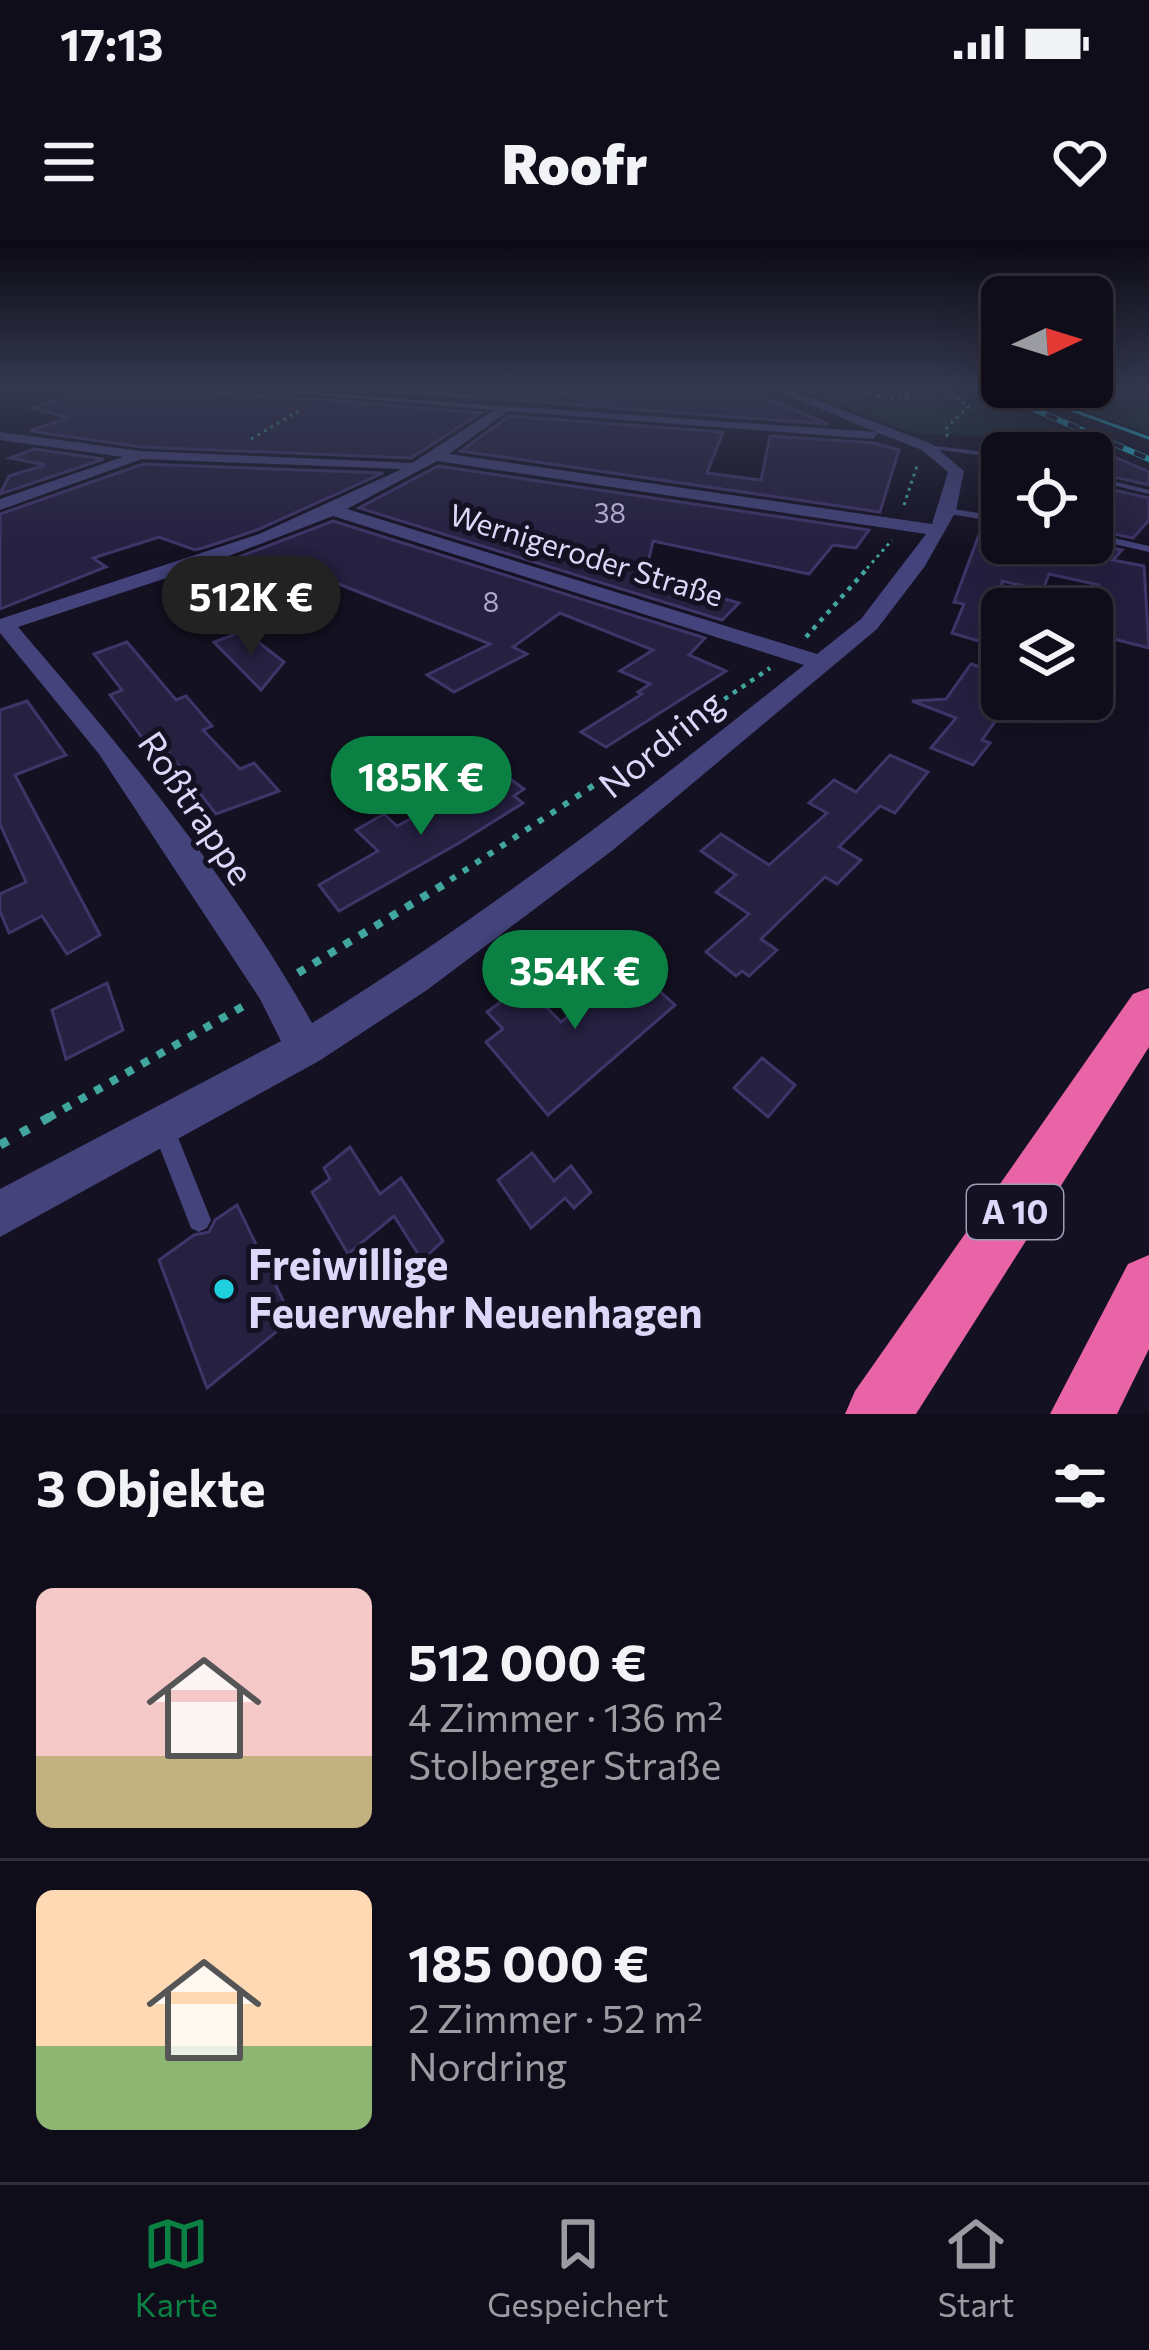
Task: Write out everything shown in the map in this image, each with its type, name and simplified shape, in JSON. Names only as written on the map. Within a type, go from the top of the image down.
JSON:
[{"type":"highway","name":"A 10","points":[[878,1414],[1149,1008]]},
{"type":"highway","points":[[1083,1414],[1149,1286]]},
{"type":"street","points":[[37,441],[217,459],[418,465]]},
{"type":"street","points":[[2,625],[329,509],[437,457],[459,441]]},
{"type":"street","points":[[437,457],[897,523],[943,521],[956,471],[937,446],[918,441]]},
{"type":"street","points":[[0,505],[141,454]]},
{"type":"street","name":"Wernigeroder Straße","points":[[329,509],[824,664]]},
{"type":"street","name":"Nordring","points":[[0,1214],[304,1048],[486,929],[869,624],[943,521]]},
{"type":"street","name":"Roßtrappe","points":[[2,625],[108,748],[273,988],[304,1048]]},
{"type":"lane","points":[[937,446],[981,453]]},
{"type":"lane","points":[[1113,483],[1149,492]]},
{"type":"lane","points":[[943,521],[981,520]]},
{"type":"lane","points":[[1113,541],[1149,549]]},
{"type":"lane","points":[[162,1125],[199,1220]]},
{"type":"path","points":[[217,459],[247,441]]},
{"type":"path","points":[[794,648],[880,558],[897,523],[920,448],[937,446],[940,441]]},
{"type":"path","points":[[284,981],[510,844],[784,656]]},
{"type":"path","points":[[0,1145],[260,995]]},
{"type":"building","points":[[98,441],[438,441],[411,458],[141,447]]},
{"type":"building","points":[[475,441],[720,441],[707,473],[761,480],[769,441],[874,443],[899,450],[880,512],[461,451]]},
{"type":"building","points":[[34,449],[104,459],[0,494],[9,476],[45,465],[10,458]]},
{"type":"building","points":[[1113,456],[1149,472],[1149,485],[1113,477]]},
{"type":"building","points":[[143,464],[383,473],[257,530],[206,547],[195,550],[159,537],[93,558],[106,567],[0,609],[0,514]]},
{"type":"building","points":[[438,466],[869,530],[856,548],[833,545],[809,574],[653,541],[645,576],[739,603],[722,620],[359,508]]},
{"type":"building","points":[[1113,490],[1149,498],[1149,520],[1133,538],[1113,534]]},
{"type":"building","points":[[333,521],[705,638],[689,655],[726,671],[606,747],[581,732],[642,694],[638,692],[650,684],[620,671],[653,650],[560,613],[513,647],[527,654],[454,692],[427,675],[490,644],[273,558],[261,583],[228,561]]},
{"type":"building","points":[[981,529],[981,564],[1113,564],[1113,560],[1144,566],[1149,648],[1113,639],[1113,588],[1049,574],[1044,588],[1002,581],[1002,588],[981,588],[981,642],[952,633],[964,604],[954,602]]},
{"type":"building","points":[[244,631],[284,662],[261,690],[214,642]]},
{"type":"building","points":[[127,642],[176,700],[186,696],[212,726],[203,730],[240,769],[254,763],[279,791],[216,814],[167,751],[156,756],[110,695],[122,690],[94,654]]},
{"type":"building","points":[[971,664],[981,667],[981,720],[996,720],[982,740],[990,743],[973,765],[931,748],[956,718],[912,701],[946,699]]},
{"type":"building","points":[[27,701],[66,755],[15,775],[100,935],[67,954],[42,916],[9,933],[0,911],[0,894],[26,882],[0,824],[0,710]]},
{"type":"building","points":[[890,755],[928,772],[895,813],[880,806],[839,847],[861,860],[837,884],[825,877],[761,939],[777,950],[749,976],[742,971],[736,976],[706,952],[749,914],[716,892],[736,875],[701,851],[721,834],[769,865],[827,813],[809,803],[834,780],[856,792]]},
{"type":"building","points":[[501,772],[524,789],[514,796],[523,803],[459,843],[339,911],[319,885],[378,851],[356,830],[384,814],[397,826]]},
{"type":"building","points":[[616,952],[675,1005],[548,1115],[486,1042],[503,1029],[487,1012],[524,985],[561,1022],[600,991],[585,976]]},
{"type":"building","points":[[107,983],[123,1030],[66,1059],[52,1010]]},
{"type":"building","points":[[762,1058],[795,1085],[768,1117],[734,1088]]},
{"type":"building","points":[[350,1147],[380,1194],[401,1178],[443,1241],[422,1260],[394,1216],[348,1254],[312,1192],[330,1179],[324,1168]]},
{"type":"building","points":[[532,1153],[554,1181],[571,1166],[591,1192],[574,1208],[565,1198],[531,1228],[498,1180]]},
{"type":"building","name":"Freiwillige Feuerwehr Neuenhagen","points":[[237,1205],[292,1319],[207,1388],[159,1260],[194,1235],[209,1232],[215,1220]]},
{"type":"railway","points":[[1107,441],[1149,459]]},
{"type":"place","name":"Freiwillige Feuerwehr Neuenhagen","points":[[224,1289]]}]
